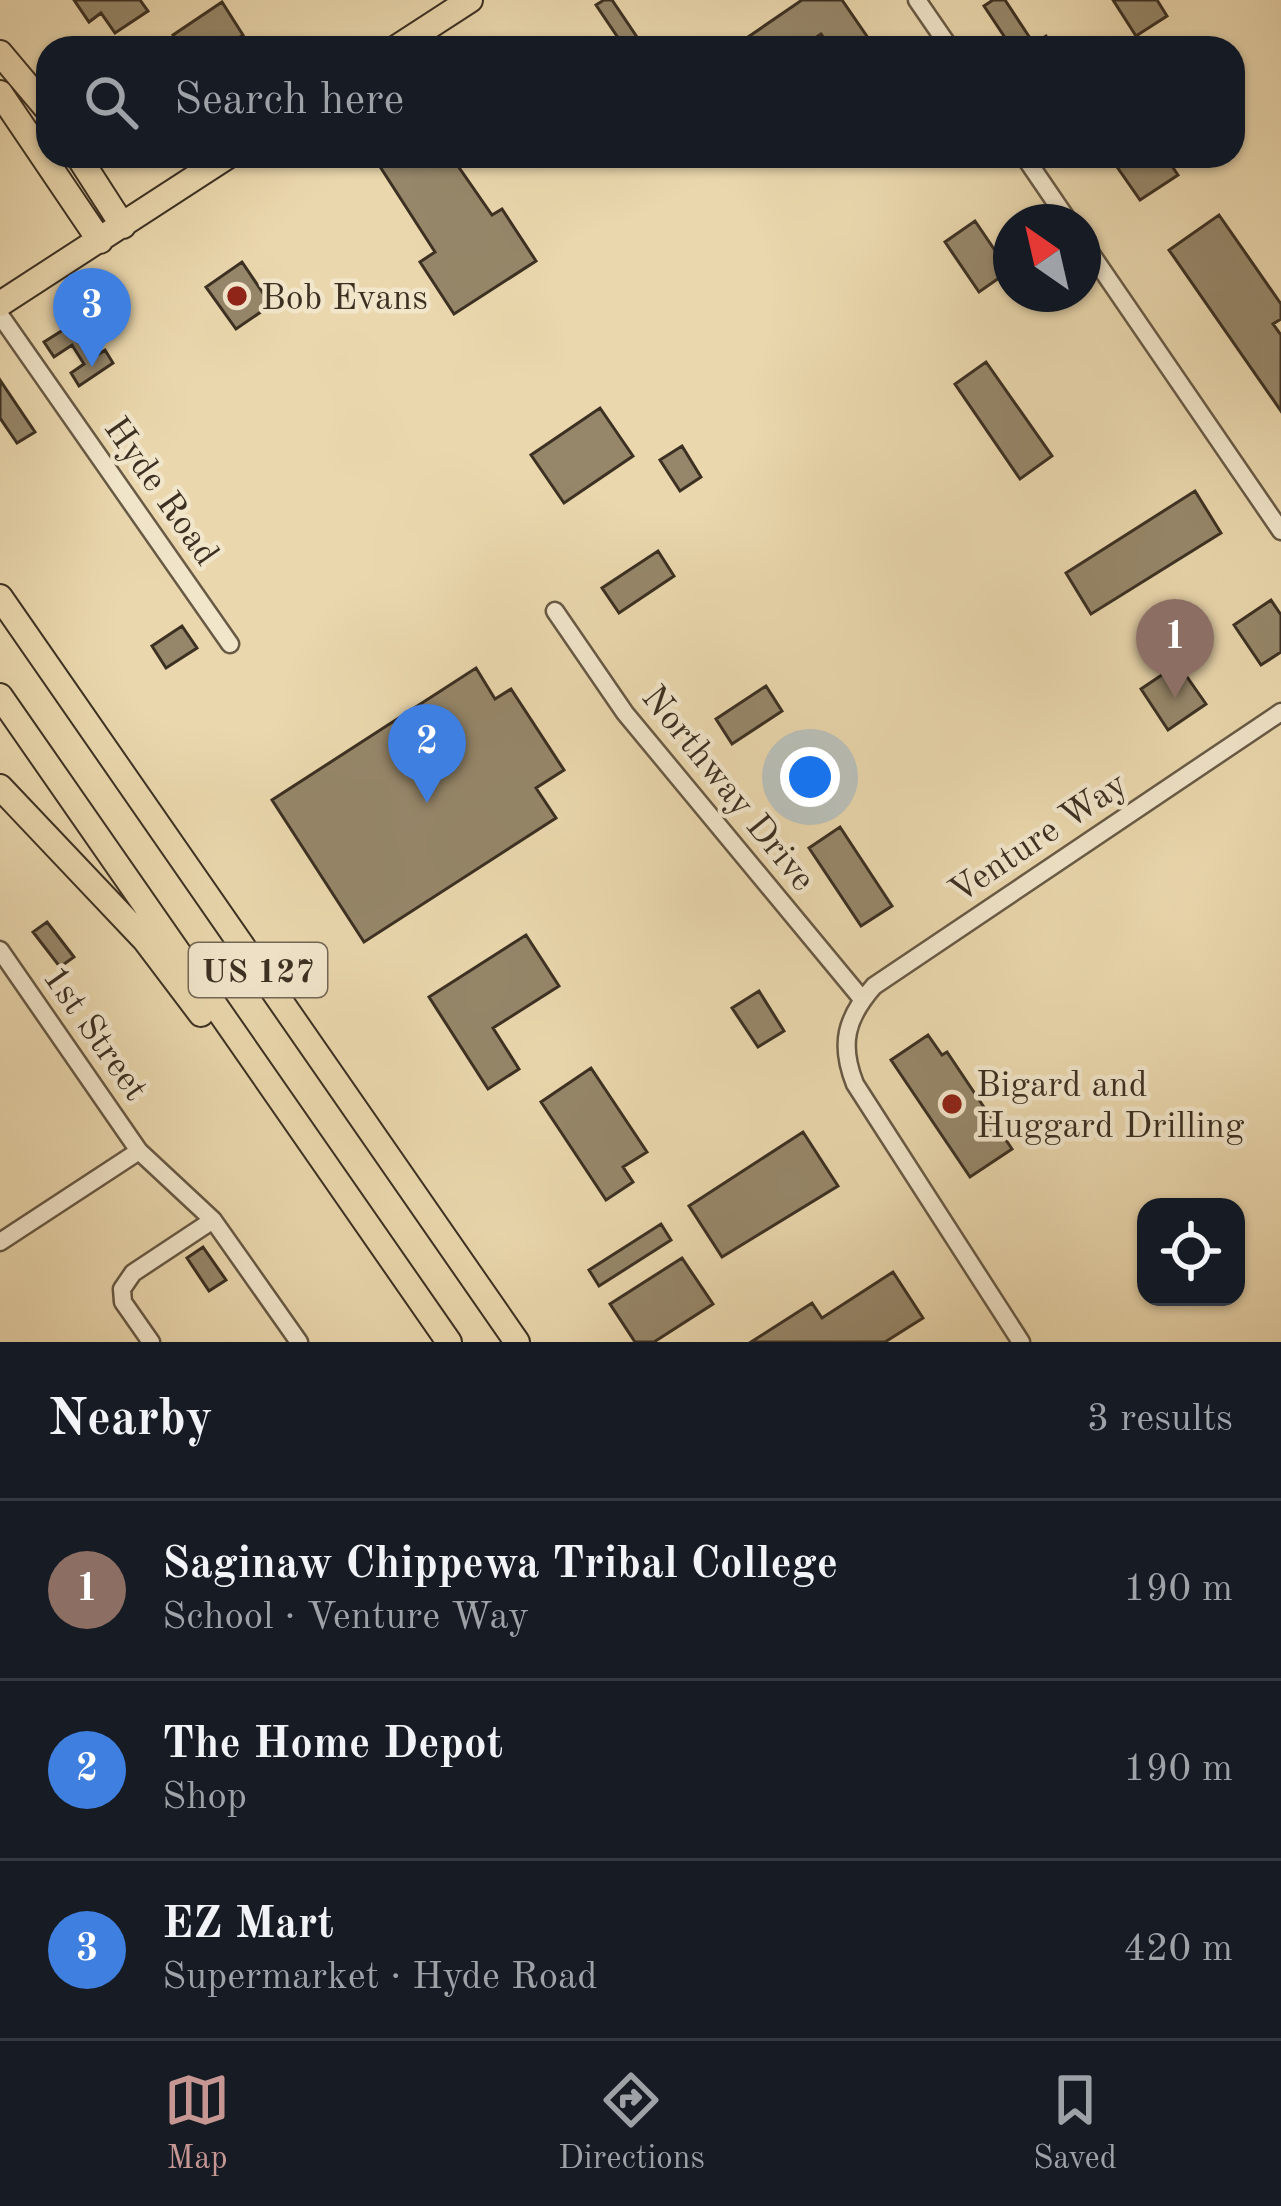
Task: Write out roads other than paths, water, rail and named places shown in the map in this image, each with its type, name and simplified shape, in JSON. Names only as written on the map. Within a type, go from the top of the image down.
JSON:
[{"type":"highway","points":[[414,36],[470,0]]},
{"type":"highway","points":[[0,53],[36,96]]},
{"type":"highway","points":[[0,93],[36,146]]},
{"type":"highway","points":[[51,168],[100,241]]},
{"type":"highway","points":[[86,168],[123,226]]},
{"type":"highway","points":[[0,304],[210,168]]},
{"type":"highway","name":"US 127","points":[[0,597],[517,1342]]},
{"type":"highway","name":"US 127","points":[[0,696],[449,1342]]},
{"type":"highway","points":[[0,787],[145,940],[228,1049],[285,1108]]},
{"type":"street","points":[[917,0],[942,36]]},
{"type":"street","points":[[1032,168],[1057,204]]},
{"type":"street","points":[[1101,268],[1281,531]]},
{"type":"street","name":"Hyde Road","points":[[0,315],[230,644]]},
{"type":"street","name":"Northway Drive","points":[[555,611],[625,713],[862,999]]},
{"type":"street","name":"Venture Way","points":[[1021,1342],[855,1084],[845,1052],[845,1030],[862,999],[893,973],[1281,712]]},
{"type":"street","name":"1st Street","points":[[0,950],[140,1151],[213,1220],[299,1342]]},
{"type":"street","points":[[0,1242],[140,1151]]},
{"type":"street","points":[[151,1342],[123,1302],[122,1289],[133,1273],[213,1220]]},
{"type":"place","name":"Bob Evans","points":[[237,296]]},
{"type":"place","name":"EZ Mart","points":[[92,367]]},
{"type":"place","name":"Saginaw Chippewa Tribal College","points":[[1175,698]]},
{"type":"place","name":"The Home Depot","points":[[427,803]]},
{"type":"place","name":"Bigard and Huggard Drilling","points":[[952,1104]]}]
